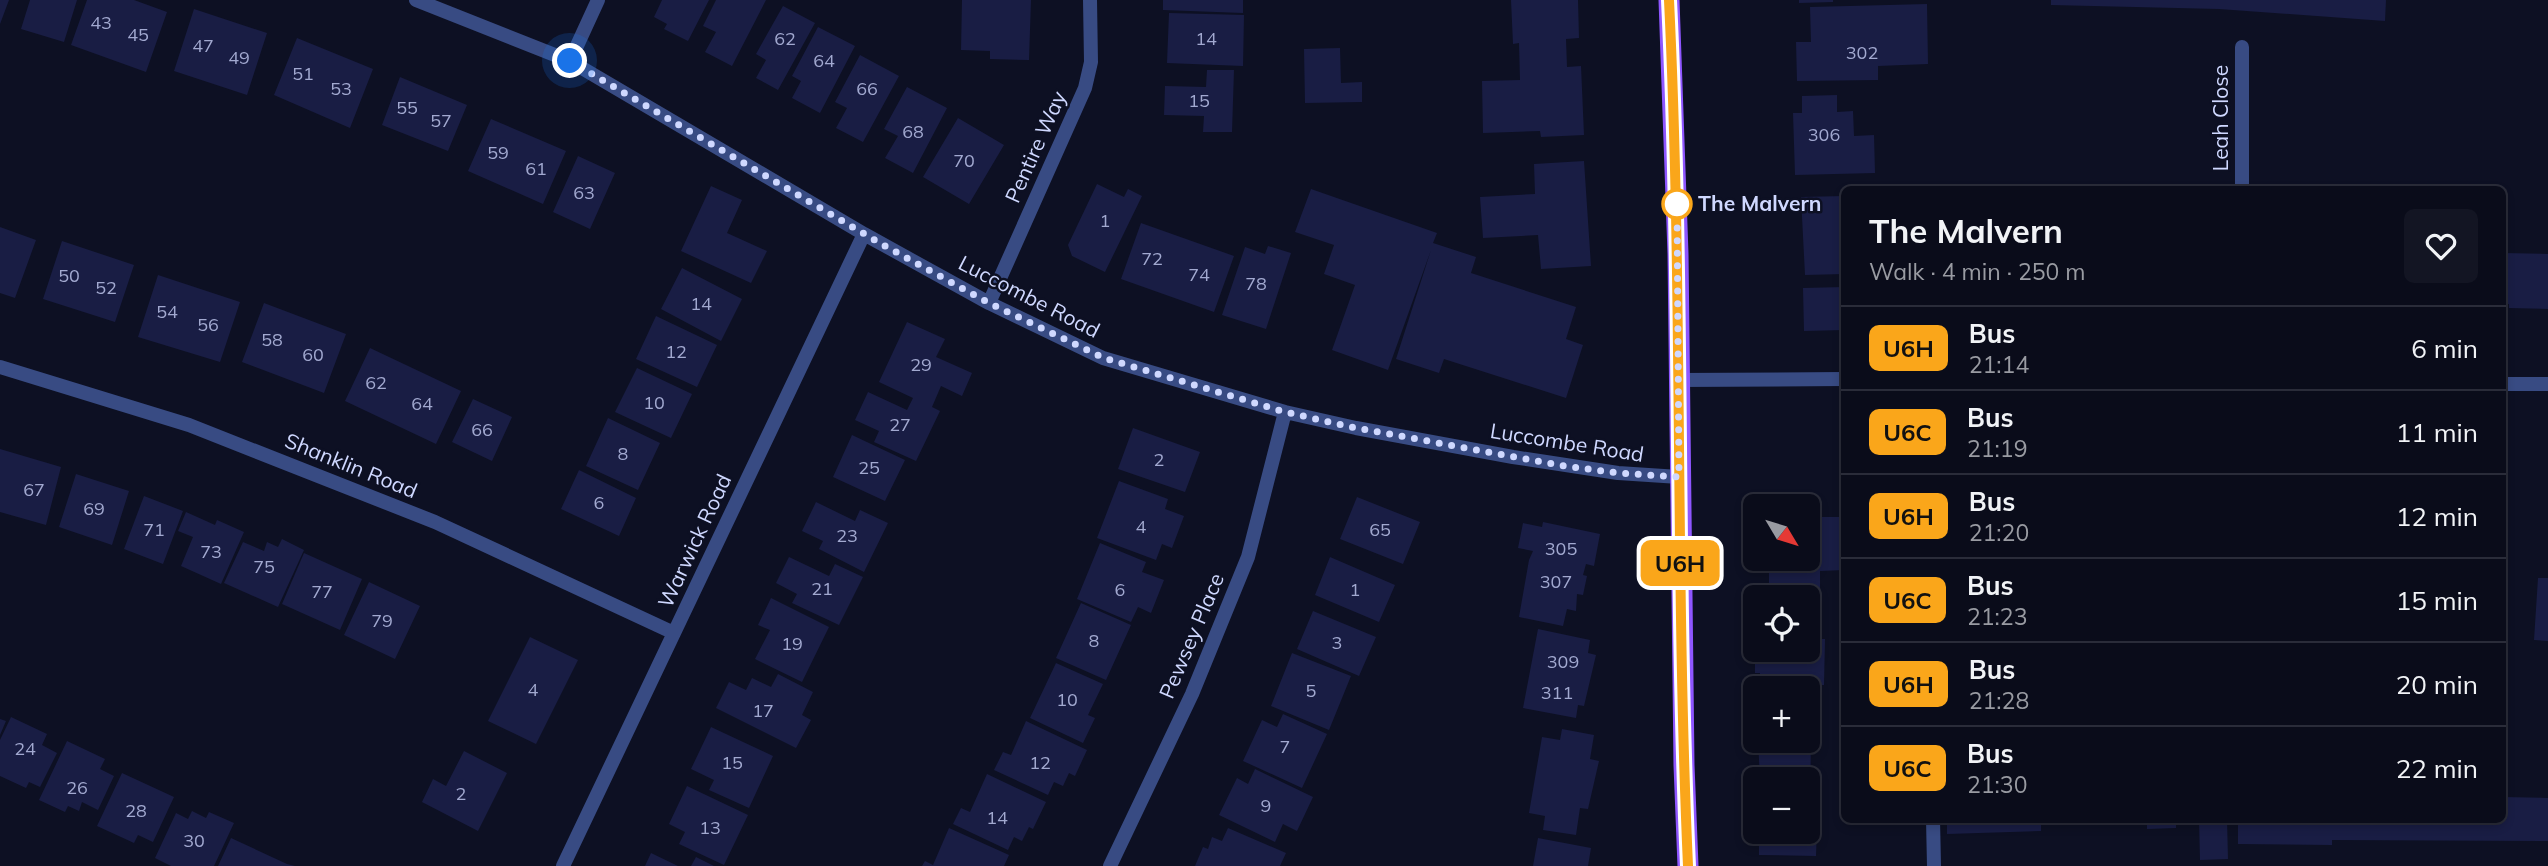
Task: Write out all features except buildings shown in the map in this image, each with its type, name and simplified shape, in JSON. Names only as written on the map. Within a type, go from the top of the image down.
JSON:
[{"type":"main road","points":[[1669,0],[1676,148],[1679,477],[1688,866]]},
{"type":"street","name":"Luccombe Road","points":[[416,0],[570,61],[864,234],[989,303],[1104,358],[1285,412],[1356,428],[1618,473],[1679,477]]},
{"type":"street","points":[[570,61],[598,0]]},
{"type":"street","name":"Pentire Way","points":[[989,303],[1085,88],[1091,62],[1090,0]]},
{"type":"street","name":"Leah Close","points":[[2242,47],[2242,186]]},
{"type":"street","name":"Warwick Road","points":[[563,866],[864,234]]},
{"type":"street","name":"Shanklin Road","points":[[0,367],[189,425],[435,522],[674,634]]},
{"type":"street","points":[[1678,380],[1841,379]]},
{"type":"street","points":[[2506,384],[2548,384]]},
{"type":"street","name":"Pewsey Place","points":[[1110,866],[1192,694],[1248,557],[1285,412]]},
{"type":"street","points":[[1933,823],[1934,866]]},
{"type":"bus line","name":"U6H","points":[[1669,0],[1676,148],[1678,429],[1688,866]]},
{"type":"place","name":"The Malvern","points":[[1677,204]]},
{"type":"route","points":[[570,61],[885,246],[989,303],[1104,358],[1285,412],[1356,428],[1618,473],[1679,477],[1677,201],[1677,204]]}]
